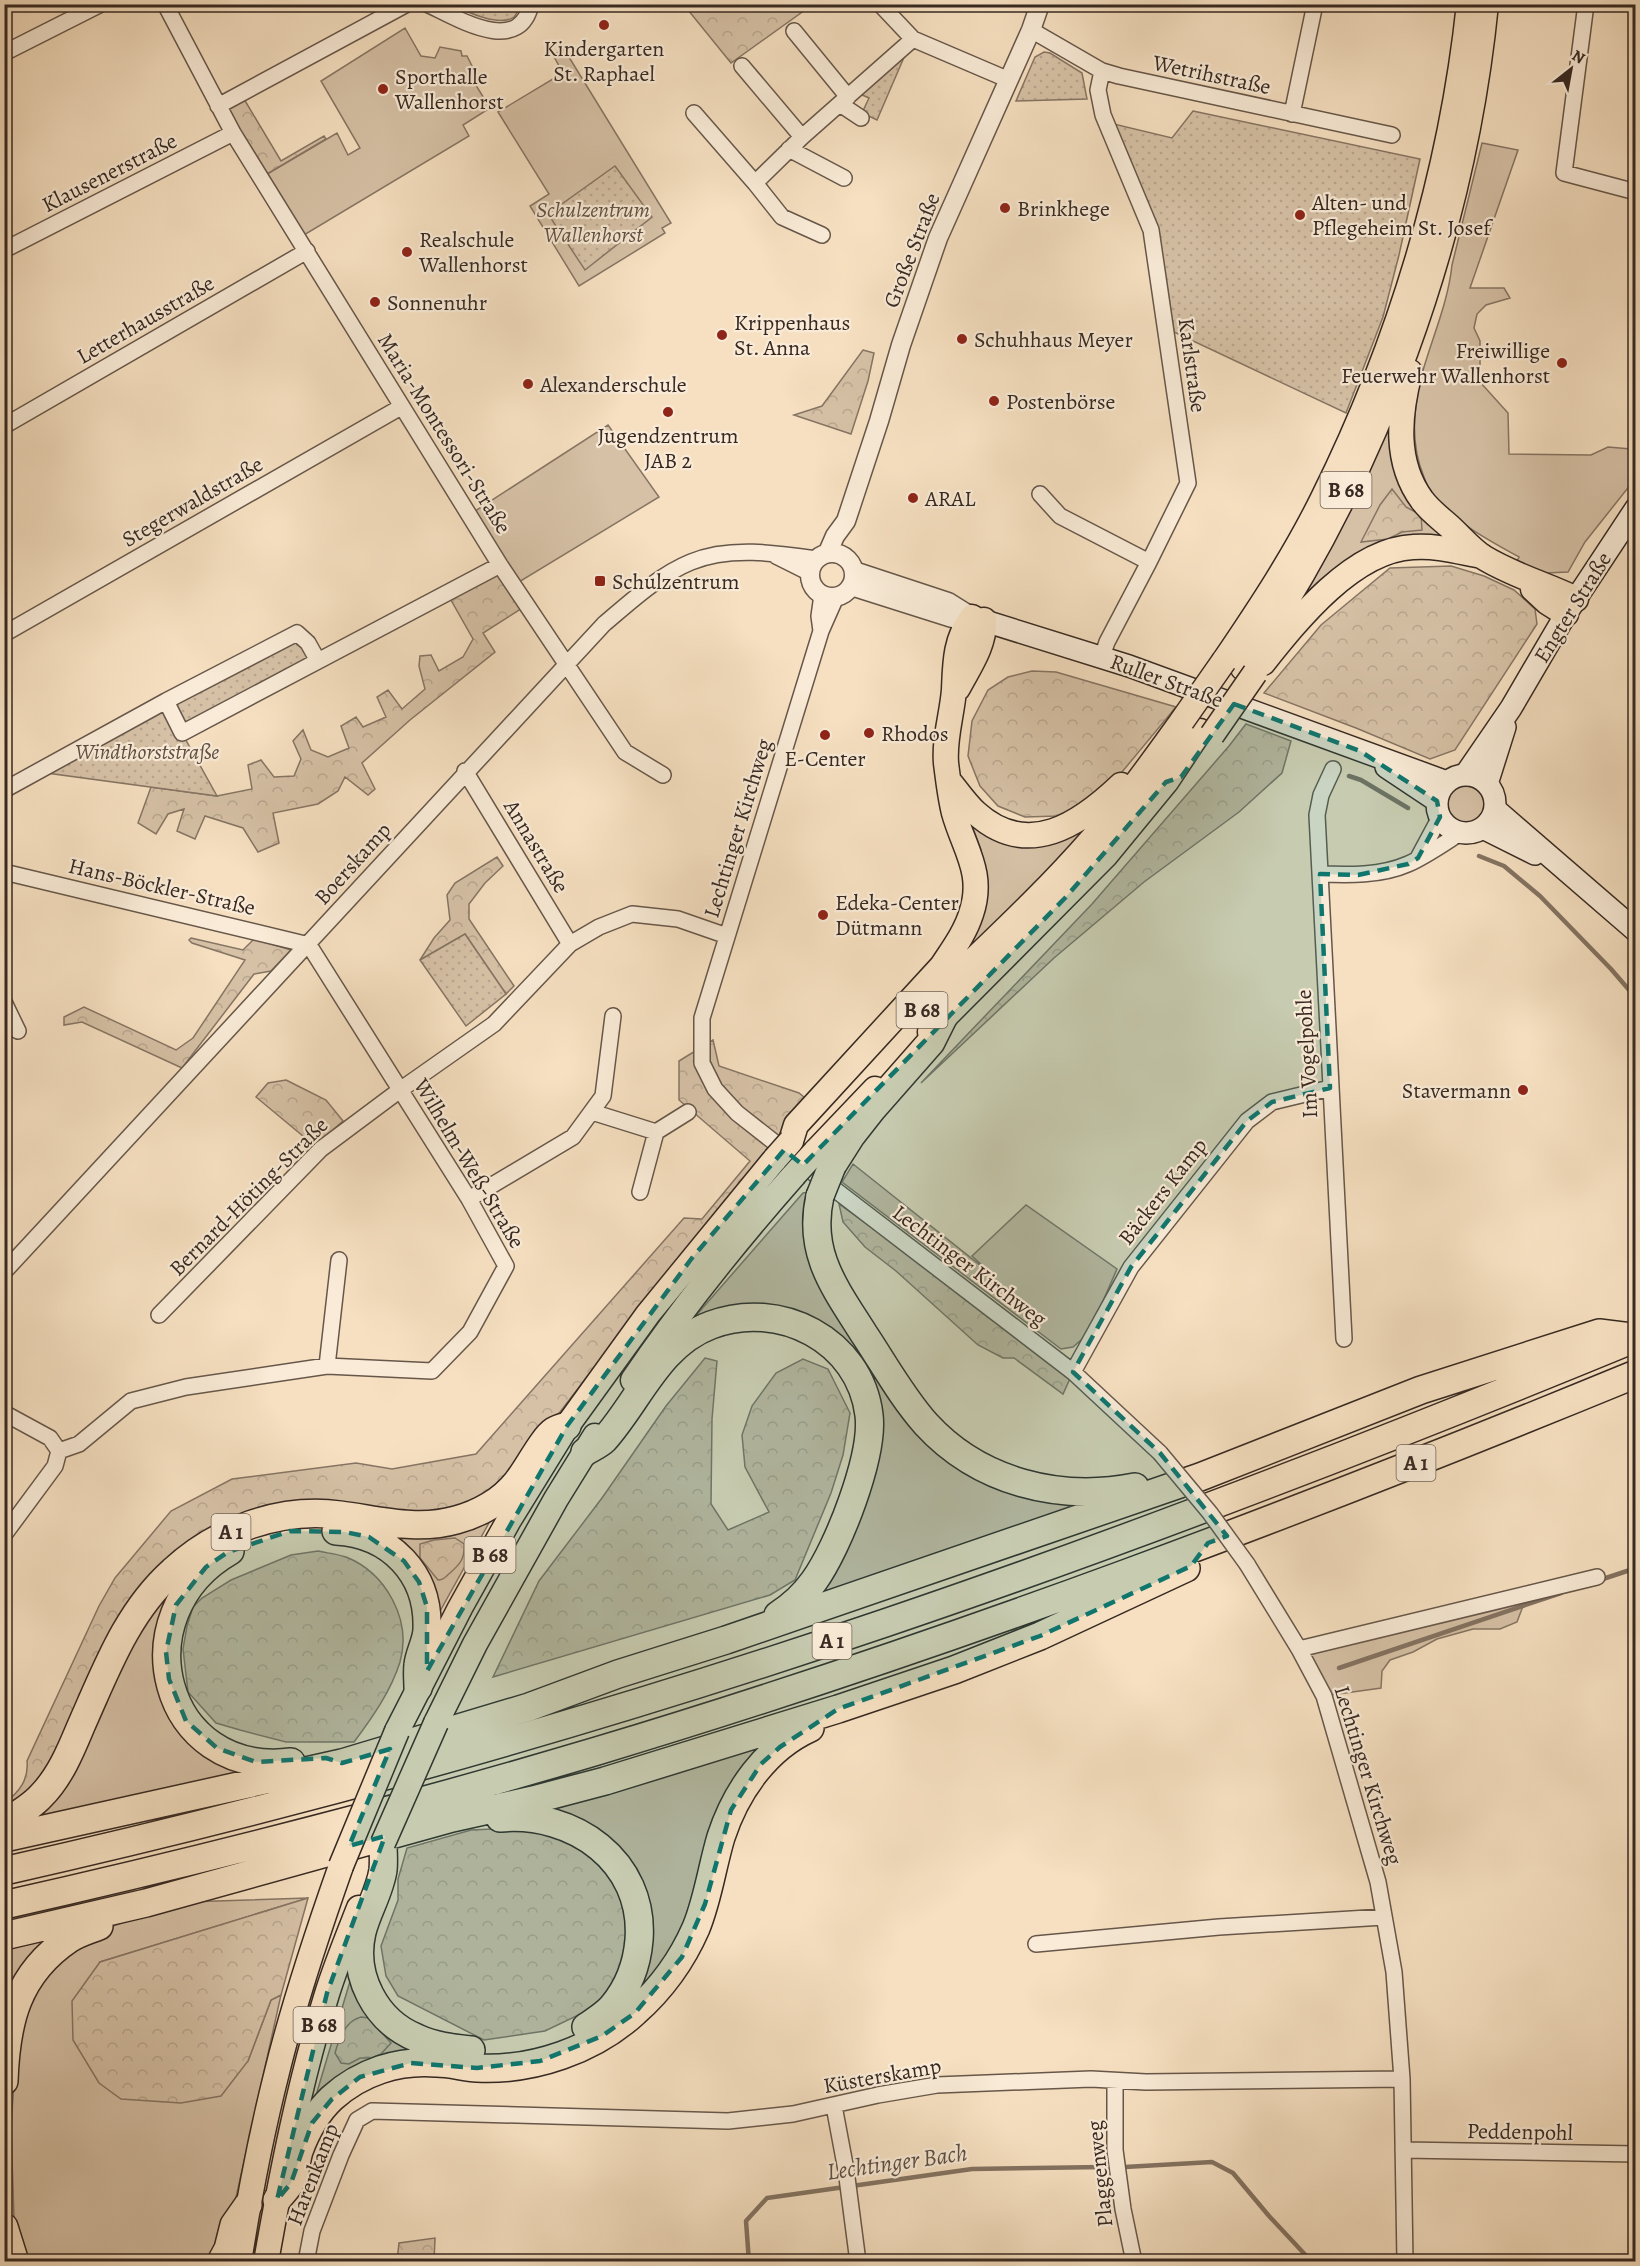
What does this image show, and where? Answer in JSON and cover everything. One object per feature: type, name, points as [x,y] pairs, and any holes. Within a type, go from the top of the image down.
[{"type":"highway","name":"B 68","points":[[1241,668],[1279,577],[1322,500],[1356,429],[1420,254],[1450,129],[1469,4]]},
{"type":"highway","name":"B 68","points":[[944,1018],[1065,898],[1126,832],[1166,782],[1181,777],[1198,729],[1313,558],[1372,435],[1432,274],[1466,140],[1486,4]]},
{"type":"highway","points":[[1432,274],[1434,293],[1410,369],[1403,401],[1400,434],[1402,452],[1411,483],[1423,502],[1482,556],[1571,606]]},
{"type":"highway","points":[[1198,729],[1241,668],[1287,634],[1336,583],[1375,556],[1395,549],[1414,546],[1449,549],[1482,556]]},
{"type":"highway","points":[[793,1137],[796,1125],[942,966],[960,938],[972,913],[975,872],[969,849],[955,814],[948,780],[945,746],[953,698],[956,652],[962,629],[978,619]]},
{"type":"highway","name":"B 68","points":[[239,2262],[248,2205],[277,2071],[302,1980],[341,1866],[397,1731],[418,1688],[509,1520],[567,1426],[670,1286],[793,1137],[1049,885],[1093,838],[1136,786],[1163,748],[1198,729]]},
{"type":"highway","points":[[948,780],[976,813],[992,825],[1011,833],[1030,836],[1049,834],[1073,824],[1104,801],[1145,758],[1163,748]]},
{"type":"highway","points":[[944,1018],[931,1042],[851,1136],[824,1159],[816,1228],[821,1259],[831,1283],[908,1402],[927,1425],[947,1443],[993,1473],[1016,1482],[1063,1491],[1092,1492],[1153,1483],[1182,1475],[1200,1477]]},
{"type":"highway","name":"B 68","points":[[266,2262],[286,2151],[327,1993],[380,1849],[436,1723],[475,1644],[585,1452],[667,1330],[741,1235],[794,1175],[824,1159]]},
{"type":"highway","points":[[585,1452],[603,1441],[658,1364],[688,1339],[709,1326],[732,1318],[754,1316],[775,1318],[797,1324],[815,1333],[847,1360],[857,1377],[869,1414],[870,1436],[866,1461],[858,1484],[835,1542],[814,1581],[800,1598],[783,1612],[750,1632]]},
{"type":"highway","points":[[4,1838],[342,1763],[529,1707],[618,1674],[750,1632],[1200,1477],[1421,1390],[1599,1333],[1635,1338]]},
{"type":"highway","name":"A 1","points":[[4,1871],[229,1819],[351,1786],[567,1725],[737,1672],[897,1619],[1179,1519],[1429,1422],[1635,1338]]},
{"type":"highway","name":"A 1","points":[[4,1905],[245,1848],[479,1785],[589,1753],[898,1654],[1208,1543],[1635,1374]]},
{"type":"highway","name":"A 1","points":[[4,1823],[22,1813],[41,1796],[57,1775],[70,1752],[120,1640],[135,1613],[173,1570],[201,1550],[249,1525],[278,1516],[337,1514],[411,1526],[433,1525],[457,1520],[480,1512],[500,1499],[516,1484],[553,1432],[567,1426]]},
{"type":"highway","points":[[342,1763],[326,1758],[278,1764],[237,1757],[217,1748],[199,1735],[186,1721],[177,1704],[169,1679],[166,1652],[176,1605],[206,1567],[228,1552],[263,1537],[290,1531],[345,1532],[369,1537],[387,1547],[404,1562],[419,1582],[427,1607],[427,1632],[418,1663],[418,1688]]},
{"type":"highway","points":[[4,1936],[146,1903],[452,1818],[605,1781],[838,1709],[954,1670],[1040,1636],[1191,1566],[1208,1543]]},
{"type":"highway","points":[[277,2200],[291,2183],[299,2152],[312,2123],[332,2099],[360,2077],[382,2068],[411,2063],[437,2063],[477,2068],[506,2067],[540,2061],[569,2052],[602,2036],[634,2013],[660,1987],[682,1957],[705,1904],[721,1838],[731,1810],[744,1786],[761,1764],[780,1747],[801,1732],[824,1721],[838,1709]]},
{"type":"highway","points":[[380,1849],[383,1872],[362,1933],[360,1958],[364,1985],[377,2007],[395,2026],[416,2038],[442,2046],[477,2051],[514,2050],[555,2040],[586,2027],[611,2008],[628,1983],[638,1953],[640,1926],[636,1902],[627,1880],[613,1858],[594,1841],[571,1828],[548,1820],[519,1816],[473,1822],[452,1818]]},
{"type":"highway","points":[[4,2081],[8,2036],[14,2007],[27,1979],[46,1957],[71,1938],[146,1903]]},
{"type":"highway","points":[[221,2262],[228,2249],[234,2225],[248,2205]]},
{"type":"highway","points":[[4,2227],[15,2262]]},
{"type":"main road","name":"Engter Straße","points":[[1456,778],[1511,708],[1571,606],[1635,508]]},
{"type":"main road","name":"Ruller Straße","points":[[978,619],[1101,657],[1360,751],[1421,771],[1456,778]]},
{"type":"main road","name":"Engter Straße","points":[[1487,784],[1511,708]]},
{"type":"main road","name":"Ruller Straße","points":[[1360,751],[1438,809]]},
{"type":"main road","points":[[1473,776],[1487,784],[1495,800],[1495,809],[1493,816],[1483,828],[1468,833],[1460,832],[1445,824],[1438,809],[1438,794],[1456,778],[1473,776]]},
{"type":"main road","points":[[1495,809],[1635,931]]},
{"type":"main road","points":[[1483,828],[1560,866]]},
{"type":"street","points":[[4,53],[101,4]]},
{"type":"street","name":"Maria-Montessori-Straße","points":[[165,4],[233,133],[500,565],[625,752],[663,775]]},
{"type":"street","points":[[218,106],[407,4]]},
{"type":"street","points":[[427,4],[478,28],[509,32],[522,24],[531,4]]},
{"type":"street","points":[[880,4],[913,39],[1009,80]]},
{"type":"street","name":"Große Straße","points":[[834,566],[847,539],[846,521],[904,335],[938,238],[1031,30],[1040,4]]},
{"type":"street","points":[[1292,114],[1315,4]]},
{"type":"street","points":[[1586,4],[1564,173],[1635,192]]},
{"type":"street","name":"Wetrihstraße","points":[[1031,30],[1102,71],[1119,76],[1392,135]]},
{"type":"street","points":[[794,31],[844,100],[861,118]]},
{"type":"street","points":[[755,183],[802,137],[913,39]]},
{"type":"street","points":[[742,66],[802,137]]},
{"type":"street","name":"Karlstraße","points":[[1101,657],[1188,483],[1151,230],[1103,115],[1098,90],[1102,71]]},
{"type":"street","points":[[694,113],[782,216],[822,235]]},
{"type":"street","name":"Klausenerstraße","points":[[4,250],[233,133]]},
{"type":"street","points":[[789,149],[844,178]]},
{"type":"street","name":"Letterhausstraße","points":[[4,426],[307,251]]},
{"type":"street","name":"Stegerwaldstraße","points":[[4,634],[401,407]]},
{"type":"street","points":[[1041,494],[1060,516],[1149,562]]},
{"type":"street","name":"Boerskamp","points":[[4,1272],[309,945],[465,771],[603,624],[648,588],[689,562],[709,556],[732,553],[773,555],[834,566]]},
{"type":"street","points":[[166,701],[182,734],[500,565]]},
{"type":"street","points":[[834,566],[848,591],[829,596],[813,586],[834,566]]},
{"type":"street","name":"Ruller Straße","points":[[834,566],[948,602],[978,619]]},
{"type":"street","name":"Lechtinger Kirchweg","points":[[829,596],[822,631],[702,1018],[702,1063],[715,1089],[737,1113],[1073,1372],[1160,1453],[1210,1513],[1247,1564],[1299,1649],[1324,1696],[1378,1882],[1394,1972],[1402,2079],[1405,2262]]},
{"type":"street","points":[[4,789],[297,633],[308,643],[318,661]]},
{"type":"street","name":"Im Vogelpohle","points":[[1333,769],[1321,795],[1317,814],[1344,1339]]},
{"type":"street","name":"Annastraße","points":[[465,771],[570,944]]},
{"type":"street","points":[[1418,858],[1438,809]]},
{"type":"street","points":[[1320,874],[1358,875],[1389,870],[1408,864],[1438,849],[1460,832]]},
{"type":"street","name":"Hans-Böckler-Straße","points":[[4,872],[309,945]]},
{"type":"street","name":"Bernard-Höting-Straße","points":[[159,1315],[321,1149],[494,1024],[570,944],[599,927],[632,914],[678,919],[727,936]]},
{"type":"street","name":"Wilhelm-Weß-Straße","points":[[59,1451],[79,1444],[131,1401],[186,1387],[327,1366],[432,1371],[470,1332],[506,1266],[469,1198],[309,945]]},
{"type":"street","points":[[4,1002],[18,1030]]},
{"type":"street","points":[[469,1198],[573,1137],[603,1096],[613,1016]]},
{"type":"street","name":"Bäckers Kamp","points":[[1073,1372],[1131,1267],[1247,1121],[1272,1102],[1330,1088]]},
{"type":"street","points":[[592,1112],[656,1132]]},
{"type":"street","points":[[640,1192],[656,1132],[688,1112]]},
{"type":"street","points":[[327,1366],[339,1260]]},
{"type":"street","points":[[4,1413],[50,1438],[59,1451],[54,1466],[4,1535]]},
{"type":"street","points":[[1299,1649],[1597,1577]]},
{"type":"street","points":[[1035,1944],[1219,1927],[1384,1917]]},
{"type":"street","name":"Küsterskamp","points":[[372,2111],[728,2121],[793,2114],[936,2085],[1090,2079],[1402,2079]]},
{"type":"street","name":"Plaggenweg","points":[[1115,2080],[1115,2150],[1123,2209],[1134,2262]]},
{"type":"street","points":[[834,2106],[852,2208],[858,2262]]},
{"type":"street","name":"Harenkamp","points":[[306,2262],[312,2230],[341,2155],[357,2120],[372,2111]]},
{"type":"street","name":"Peddenpohl","points":[[1403,2150],[1635,2154]]},
{"type":"highlighted area","points":[[1234,704],[1360,751],[1437,801],[1440,817],[1418,858],[1408,864],[1358,875],[1320,874],[1330,1088],[1272,1102],[1247,1121],[1131,1267],[1073,1372],[1160,1453],[1227,1536],[1208,1543],[1191,1566],[1040,1636],[838,1709],[780,1747],[761,1764],[731,1810],[705,1904],[682,1957],[635,2013],[602,2036],[540,2061],[477,2068],[411,2063],[360,2077],[332,2099],[312,2123],[291,2183],[277,2200],[327,1993],[385,1836],[349,1846],[390,1749],[342,1763],[326,1758],[256,1762],[217,1748],[186,1721],[169,1679],[166,1652],[176,1605],[206,1567],[228,1552],[290,1531],[345,1532],[369,1537],[404,1561],[419,1582],[427,1607],[427,1671],[567,1426],[692,1258],[784,1150],[803,1165],[1065,898],[1166,782],[1181,777]]},
{"type":"green space","points":[[521,4],[514,17],[508,20],[493,20],[455,5]]},
{"type":"green space","points":[[684,5],[812,5],[731,63]]},
{"type":"green space","points":[[405,28],[421,56],[435,58],[440,47],[461,51],[462,56],[467,56],[472,66],[469,74],[490,108],[463,125],[469,136],[299,238],[262,177],[337,133],[348,155],[360,148],[321,81]]},
{"type":"green space","points":[[564,49],[671,223],[662,228],[665,233],[579,286],[530,206],[549,194],[498,112],[563,73],[553,55]]},
{"type":"green space","points":[[1044,52],[1050,53],[1082,73],[1087,99],[1016,101],[1035,57]]},
{"type":"green space","points":[[905,55],[877,120],[862,113],[869,98],[860,94]]},
{"type":"green space","points":[[241,94],[281,161],[324,136],[326,139],[262,177],[218,106]]},
{"type":"green space","points":[[1193,111],[1420,159],[1383,317],[1346,413],[1174,332],[1158,227],[1114,124],[1172,138]]},
{"type":"green space","points":[[1482,143],[1518,150],[1470,288],[1504,288],[1510,298],[1486,305],[1477,314],[1474,328],[1480,341],[1480,382],[1508,413],[1509,454],[1591,455],[1608,447],[1631,449],[1635,453],[1635,479],[1585,542],[1568,572],[1546,573],[1516,563],[1519,557],[1461,522],[1430,491],[1417,452],[1414,426],[1419,387],[1447,293]]},
{"type":"green space","name":"Schulzentrum Wallenhorst","points":[[615,166],[652,217],[585,270],[548,214]]},
{"type":"green space","points":[[863,350],[874,353],[868,381],[851,434],[794,415],[822,406]]},
{"type":"green space","points":[[1399,389],[1394,439],[1461,546],[1375,549],[1263,650]]},
{"type":"green space","points":[[608,425],[659,497],[514,585],[469,515]]},
{"type":"green space","points":[[1392,489],[1406,507],[1421,515],[1422,530],[1402,532],[1388,539],[1361,542],[1380,505]]},
{"type":"green space","points":[[500,565],[527,605],[483,633],[495,652],[410,720],[362,763],[375,789],[368,795],[345,777],[338,791],[318,804],[273,813],[279,843],[258,852],[243,828],[205,816],[195,839],[177,831],[184,809],[168,814],[156,834],[138,823],[151,787],[217,796],[252,789],[248,765],[261,760],[274,777],[294,776],[301,759],[293,741],[303,730],[311,750],[328,757],[349,748],[341,726],[356,717],[363,727],[386,717],[377,697],[388,690],[402,709],[425,689],[419,666],[420,656],[431,655],[439,671],[463,657],[473,639],[447,593]]},
{"type":"green space","points":[[1451,566],[1484,576],[1514,590],[1535,609],[1537,624],[1455,750],[1430,759],[1264,693],[1321,625],[1390,568]]},
{"type":"green space","name":"Windthorststraße","points":[[297,633],[318,661],[182,733],[217,796],[39,772]]},
{"type":"green space","points":[[1032,671],[1056,672],[1176,707],[1117,778],[1084,804],[1058,816],[1025,817],[998,806],[980,786],[968,756],[972,721],[988,690],[1008,677]]},
{"type":"green space","points":[[1246,724],[1291,741],[1282,773],[1239,812],[1144,882],[1054,958],[921,1083],[1092,904]]},
{"type":"green space","points":[[1465,786],[1478,792],[1484,805],[1478,818],[1465,824],[1452,818],[1446,805],[1452,792]]},
{"type":"green space","points":[[968,814],[977,822],[1079,831],[1080,835],[1036,883],[937,981],[985,891],[981,850]]},
{"type":"green space","points":[[497,857],[503,866],[485,883],[469,904],[469,919],[514,986],[506,994],[465,934],[420,960],[434,938],[450,920],[447,895],[455,883]]},
{"type":"green space","points":[[465,934],[506,994],[466,1026],[420,960]]},
{"type":"green space","points":[[191,938],[243,950],[254,939],[291,950],[271,971],[254,974],[182,1068],[82,1022],[64,1025],[64,1017],[84,1007],[176,1050],[193,1038],[245,960],[192,943],[189,940]]},
{"type":"green space","points":[[713,1040],[719,1066],[799,1093],[811,1103],[665,1275],[560,1412],[492,1492],[481,1500],[430,1517],[335,1507],[170,1564],[56,1765],[5,1814],[5,1802],[19,1790],[25,1780],[27,1761],[99,1606],[115,1578],[171,1511],[232,1479],[356,1463],[392,1469],[476,1454],[684,1218],[702,1219],[750,1161],[679,1100],[679,1061]]},
{"type":"green space","points":[[286,1080],[326,1100],[343,1121],[315,1146],[256,1097],[268,1083]]},
{"type":"green space","points":[[853,1164],[995,1277],[972,1256],[1026,1205],[1117,1269],[1089,1333],[1073,1347],[1061,1349],[842,1182]]},
{"type":"green space","points":[[810,1192],[808,1237],[962,1463],[1093,1500],[807,1603],[879,1429],[835,1335],[686,1327],[803,1193]]},
{"type":"green space","points":[[839,1204],[1073,1372],[1063,1394],[1014,1358],[1003,1358],[978,1345],[896,1271],[865,1247],[843,1222]]},
{"type":"green space","points":[[705,1358],[717,1361],[712,1419],[711,1504],[728,1530],[769,1512],[745,1467],[742,1435],[752,1406],[776,1373],[803,1359],[828,1369],[850,1413],[843,1455],[831,1493],[795,1580],[770,1595],[493,1677],[539,1581],[602,1498],[666,1406]]},
{"type":"green space","points":[[495,1512],[439,1613],[388,1537]]},
{"type":"green space","points":[[455,1538],[464,1544],[463,1557],[454,1570],[443,1579],[438,1580],[420,1558],[420,1544]]},
{"type":"green space","points":[[318,1551],[346,1557],[373,1574],[384,1586],[399,1615],[403,1646],[400,1662],[392,1683],[380,1704],[354,1742],[286,1742],[216,1723],[188,1692],[183,1649],[193,1607],[202,1598],[231,1580],[291,1555]]},
{"type":"green space","points":[[199,1563],[161,1673],[251,1769],[19,1825],[164,1592]]},
{"type":"green space","points":[[1584,1585],[1523,1606],[1517,1622],[1500,1629],[1473,1629],[1437,1639],[1413,1652],[1390,1660],[1382,1671],[1381,1688],[1324,1696],[1299,1649]]},
{"type":"green space","points":[[781,1736],[695,1900],[672,1952],[623,2009],[642,1972],[650,1949],[652,1924],[649,1902],[630,1862],[615,1845],[577,1819],[555,1809]]},
{"type":"green space","points":[[538,1827],[579,1843],[609,1868],[629,1910],[630,1947],[618,1982],[589,2010],[545,2031],[484,2040],[398,1996],[386,1976],[381,1946],[398,1900],[398,1879],[407,1848],[471,1830]]},
{"type":"green space","points":[[308,1898],[100,1962],[248,2061],[271,2000],[281,1995],[227,2238],[216,2261],[27,2262],[14,2220],[11,2127],[18,2023],[30,1986],[98,1931],[185,1902]]},
{"type":"green space","points":[[308,1898],[281,1995],[271,2000],[248,2061],[221,2096],[181,2103],[121,2099],[99,2083],[73,2040],[72,2001],[100,1962]]},
{"type":"green space","points":[[60,1934],[5,2019],[5,1945]]},
{"type":"green space","points":[[351,1978],[451,2056],[322,2096],[317,2092]]},
{"type":"green space","points":[[361,2017],[369,2018],[391,2043],[381,2054],[371,2058],[360,2058],[349,2064],[341,2063],[335,2053],[341,2037],[351,2022]]},
{"type":"green space","points":[[435,2238],[434,2261],[397,2261],[399,2243]]},
{"type":"waterway","points":[[1349,776],[1361,780],[1408,808]]},
{"type":"waterway","points":[[1479,856],[1504,866],[1540,896],[1636,998]]},
{"type":"waterway","points":[[1600,1580],[1636,1568]]},
{"type":"waterway","points":[[1339,1668],[1561,1593]]},
{"type":"waterway","name":"Lechtinger Bach","points":[[1125,2167],[1212,2162],[1233,2173],[1312,2262]]},
{"type":"waterway","name":"Lechtinger Bach","points":[[749,2262],[746,2221],[767,2198],[972,2169],[1104,2167]]},
{"type":"place","name":"Kindergarten St. Raphael","points":[[604,25]]},
{"type":"place","name":"Sporthalle Wallenhorst","points":[[383,89]]},
{"type":"place","name":"Brinkhege","points":[[1005,208]]},
{"type":"place","name":"Alten- und Pflegeheim St. Josef","points":[[1300,215]]},
{"type":"place","name":"Realschule Wallenhorst","points":[[407,252]]},
{"type":"place","name":"Sonnenuhr","points":[[375,302]]},
{"type":"place","name":"Krippenhaus St. Anna","points":[[722,335]]},
{"type":"place","name":"Schuhhaus Meyer","points":[[962,339]]},
{"type":"place","name":"Freiwillige Feuerwehr Wallenhorst","points":[[1562,363]]},
{"type":"place","name":"Alexanderschule","points":[[528,384]]},
{"type":"place","name":"Postenbörse","points":[[994,401]]},
{"type":"place","name":"Jugendzentrum JAB 2","points":[[668,412]]},
{"type":"place","name":"ARAL","points":[[913,498]]},
{"type":"place","name":"Schulzentrum","points":[[600,581]]},
{"type":"place","name":"Rhodos","points":[[869,733]]},
{"type":"place","name":"E-Center","points":[[825,735]]},
{"type":"place","name":"Edeka-Center Dütmann","points":[[823,915]]},
{"type":"place","name":"Stavermann","points":[[1523,1090]]}]
